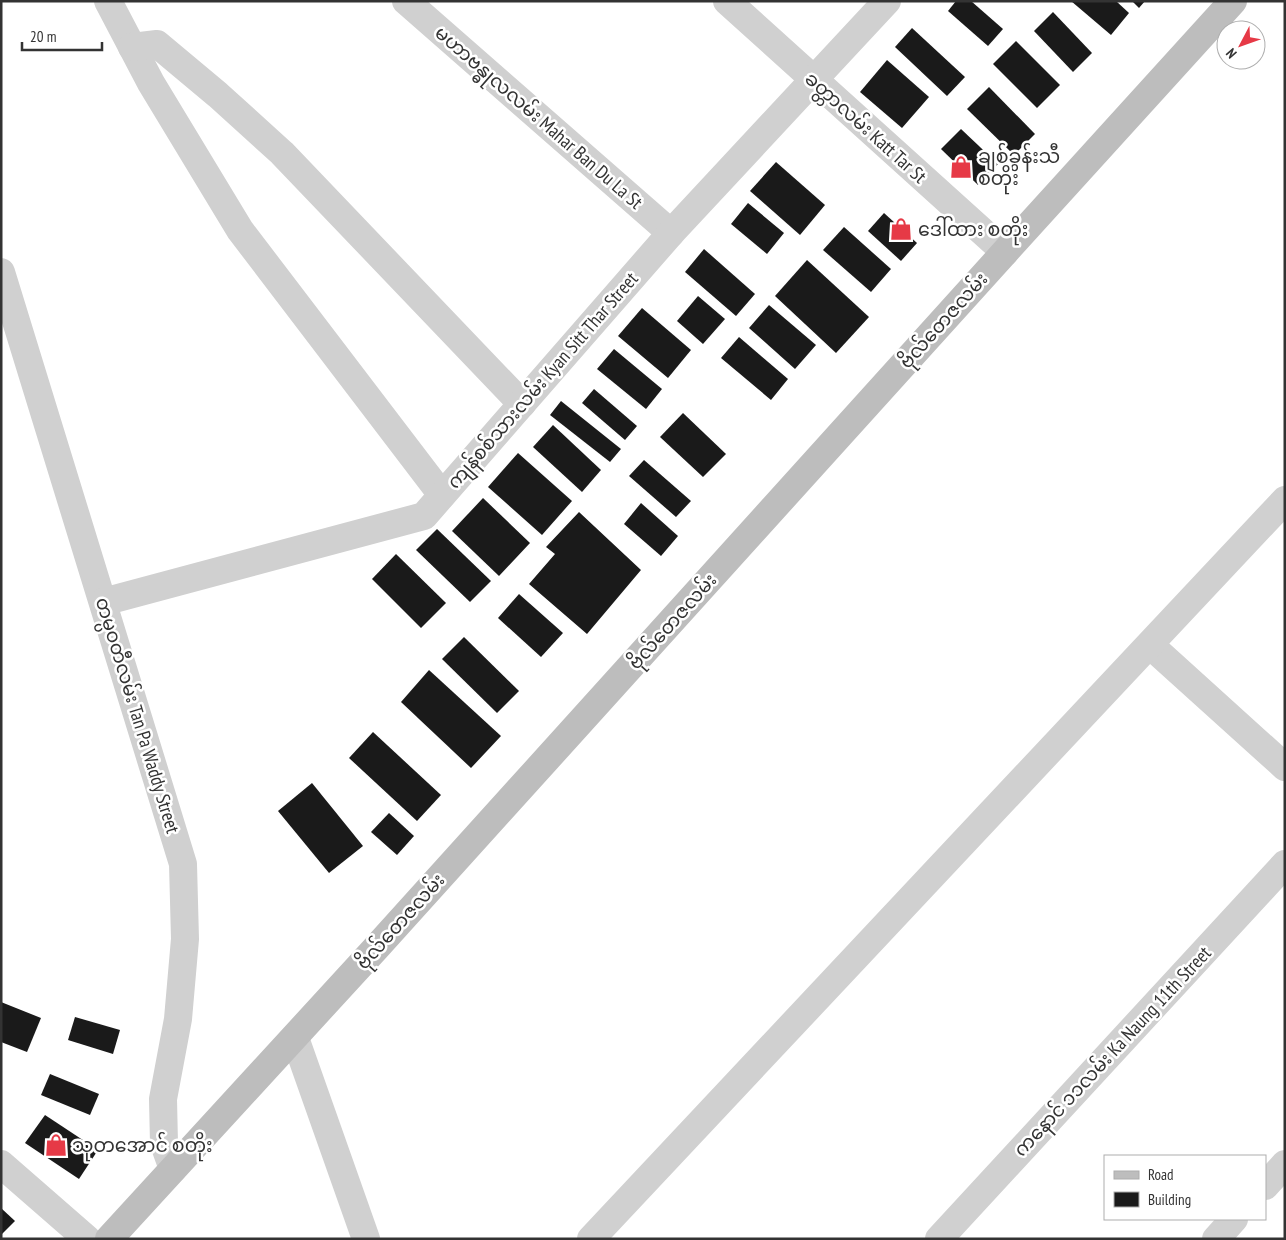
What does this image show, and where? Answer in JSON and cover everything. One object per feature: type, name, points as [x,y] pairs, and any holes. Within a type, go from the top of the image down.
[{"type":"main road","name":"ဗိုလ်တေဇလမ်း","points":[[109,1239],[294,1038],[1233,1]]},
{"type":"street","points":[[108,1],[151,83],[240,230],[442,495]]},
{"type":"street","name":"မဟာဗန္ဓုလလမ်း Mahar Ban Du La St","points":[[406,1],[671,234]]},
{"type":"street","name":"ခတ္တာလမ်း Katt Tar St","points":[[727,1],[1005,252]]},
{"type":"street","name":"ကျန်စစ်သားလမ်း Kyan Sitt Thar Street","points":[[103,602],[424,516],[671,234],[887,1]]},
{"type":"street","points":[[132,47],[157,44],[211,89],[282,153],[522,404]]},
{"type":"street","name":"တမ္ပဝတီလမ်း Tan Pa Waddy Street","points":[[1,272],[12,342],[103,602],[183,864],[184,939],[178,1018],[163,1099],[164,1144],[173,1170]]},
{"type":"street","points":[[591,1239],[1285,500]]},
{"type":"street","points":[[1150,645],[1285,766]]},
{"type":"street","name":"ကနောင် ၁၁လမ်း Ka Naung 11th Street","points":[[938,1239],[1285,864]]},
{"type":"street","points":[[294,1038],[366,1239]]},
{"type":"street","points":[[1,1164],[87,1239]]},
{"type":"street","points":[[1266,1185],[1285,1164]]},
{"type":"street","points":[[1216,1239],[1233,1220]]},
{"type":"building","points":[[956,1],[971,1],[1003,29],[988,46],[948,11]]},
{"type":"building","points":[[1071,1],[1116,1],[1129,13],[1111,35]]},
{"type":"building","points":[[1132,1],[1145,1],[1139,8]]},
{"type":"building","points":[[1053,12],[1092,53],[1073,72],[1034,31]]},
{"type":"building","points":[[912,28],[965,77],[947,96],[895,47]]},
{"type":"building","points":[[1016,41],[1060,85],[1037,108],[993,64]]},
{"type":"building","points":[[887,60],[929,97],[902,128],[860,92]]},
{"type":"building","points":[[989,87],[1035,134],[1014,155],[967,109]]},
{"type":"building","points":[[961,129],[998,164],[978,185],[941,149]]},
{"type":"building","points":[[776,162],[825,205],[800,235],[750,191]]},
{"type":"building","points":[[748,203],[784,233],[767,254],[731,224]]},
{"type":"building","points":[[884,213],[917,243],[901,261],[868,231]]},
{"type":"building","points":[[844,227],[891,269],[871,292],[823,250]]},
{"type":"building","points":[[704,249],[755,294],[736,316],[685,272]]},
{"type":"building","points":[[807,260],[869,317],[836,353],[775,296]]},
{"type":"building","points":[[698,296],[725,319],[703,344],[677,321]]},
{"type":"building","points":[[769,305],[816,345],[795,369],[749,328]]},
{"type":"building","points":[[642,308],[691,350],[668,378],[618,336]]},
{"type":"building","points":[[739,337],[788,379],[771,400],[721,358]]},
{"type":"building","points":[[614,349],[662,389],[646,409],[597,369]]},
{"type":"building","points":[[594,389],[637,426],[625,440],[582,403]]},
{"type":"building","points":[[561,401],[621,449],[610,462],[550,415]]},
{"type":"building","points":[[683,413],[726,454],[703,477],[660,437]]},
{"type":"building","points":[[553,425],[601,470],[582,492],[533,447]]},
{"type":"building","points":[[518,453],[572,501],[542,535],[488,487]]},
{"type":"building","points":[[644,460],[691,501],[676,517],[629,476]]},
{"type":"building","points":[[483,498],[530,543],[499,576],[452,531]]},
{"type":"building","points":[[641,503],[678,536],[661,556],[624,524]]},
{"type":"building","points":[[579,512],[641,570],[587,634],[529,584],[555,554],[546,547]]},
{"type":"building","points":[[437,529],[491,581],[470,602],[416,550]]},
{"type":"building","points":[[396,554],[446,603],[421,628],[372,579]]},
{"type":"building","points":[[519,594],[563,633],[541,657],[498,618]]},
{"type":"building","points":[[464,637],[519,691],[497,713],[442,659]]},
{"type":"building","points":[[429,670],[501,736],[471,768],[401,702]]},
{"type":"building","points":[[373,732],[441,795],[417,821],[349,758]]},
{"type":"building","points":[[312,783],[363,846],[329,873],[278,811]]},
{"type":"building","points":[[389,813],[414,836],[397,855],[371,832]]},
{"type":"building","points":[[1,1002],[41,1018],[27,1052],[1,1042]]},
{"type":"building","points":[[75,1017],[120,1030],[113,1054],[68,1040]]},
{"type":"building","points":[[50,1074],[99,1094],[90,1115],[41,1095]]},
{"type":"building","points":[[45,1115],[98,1150],[79,1179],[25,1143]]},
{"type":"building","points":[[1,1208],[15,1221],[1,1235]]},
{"type":"place","name":"ချစ်ခွန်းသီ စတိုး","points":[[961,167]]},
{"type":"place","name":"ဒေါ်ထား စတိုး","points":[[901,229]]},
{"type":"place","name":"သုတအောင် စတိုး","points":[[56,1145]]}]
